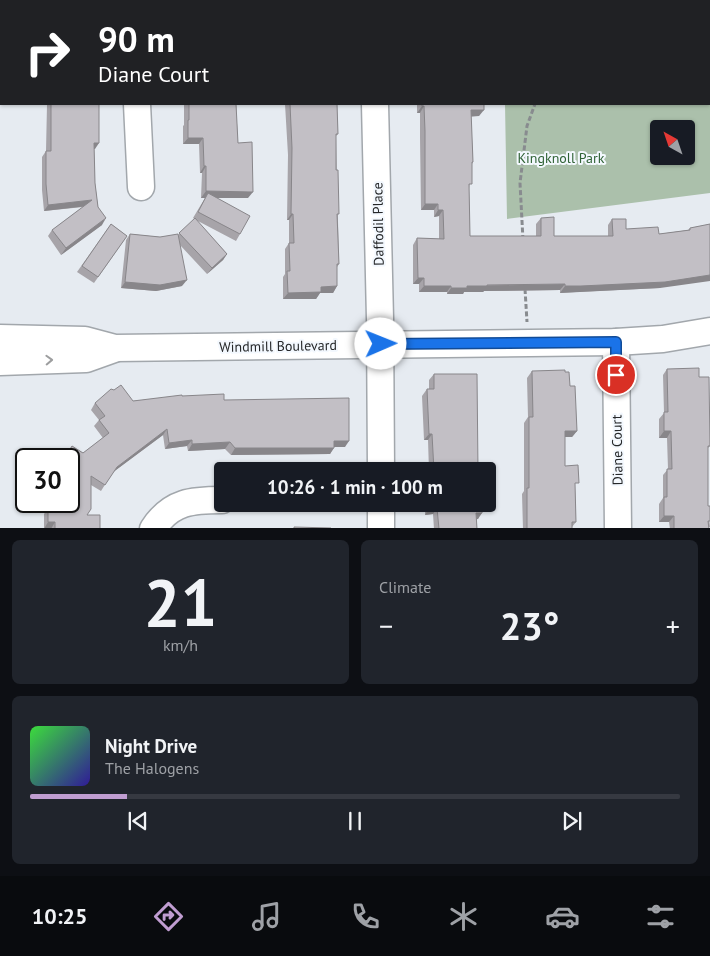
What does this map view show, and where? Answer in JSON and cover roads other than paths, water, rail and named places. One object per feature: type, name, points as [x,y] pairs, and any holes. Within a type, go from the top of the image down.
[{"type":"street","points":[[137,105],[141,187]]},
{"type":"street","name":"Daffodil Place","points":[[375,105],[381,344],[381,462]]},
{"type":"street","name":"Windmill Boulevard","points":[[0,338],[85,340],[115,348],[616,342],[663,339],[710,331]]},
{"type":"street","name":"Diane Court","points":[[616,342],[618,528]]},
{"type":"street","name":"Windmill Boulevard","points":[[0,362],[86,358],[115,348]]},
{"type":"street","points":[[153,528],[167,511],[180,505],[193,500],[214,500]]},
{"type":"street","points":[[381,512],[381,528]]},
{"type":"park label","name":"Kingknoll Park","points":[[561,158]]}]
